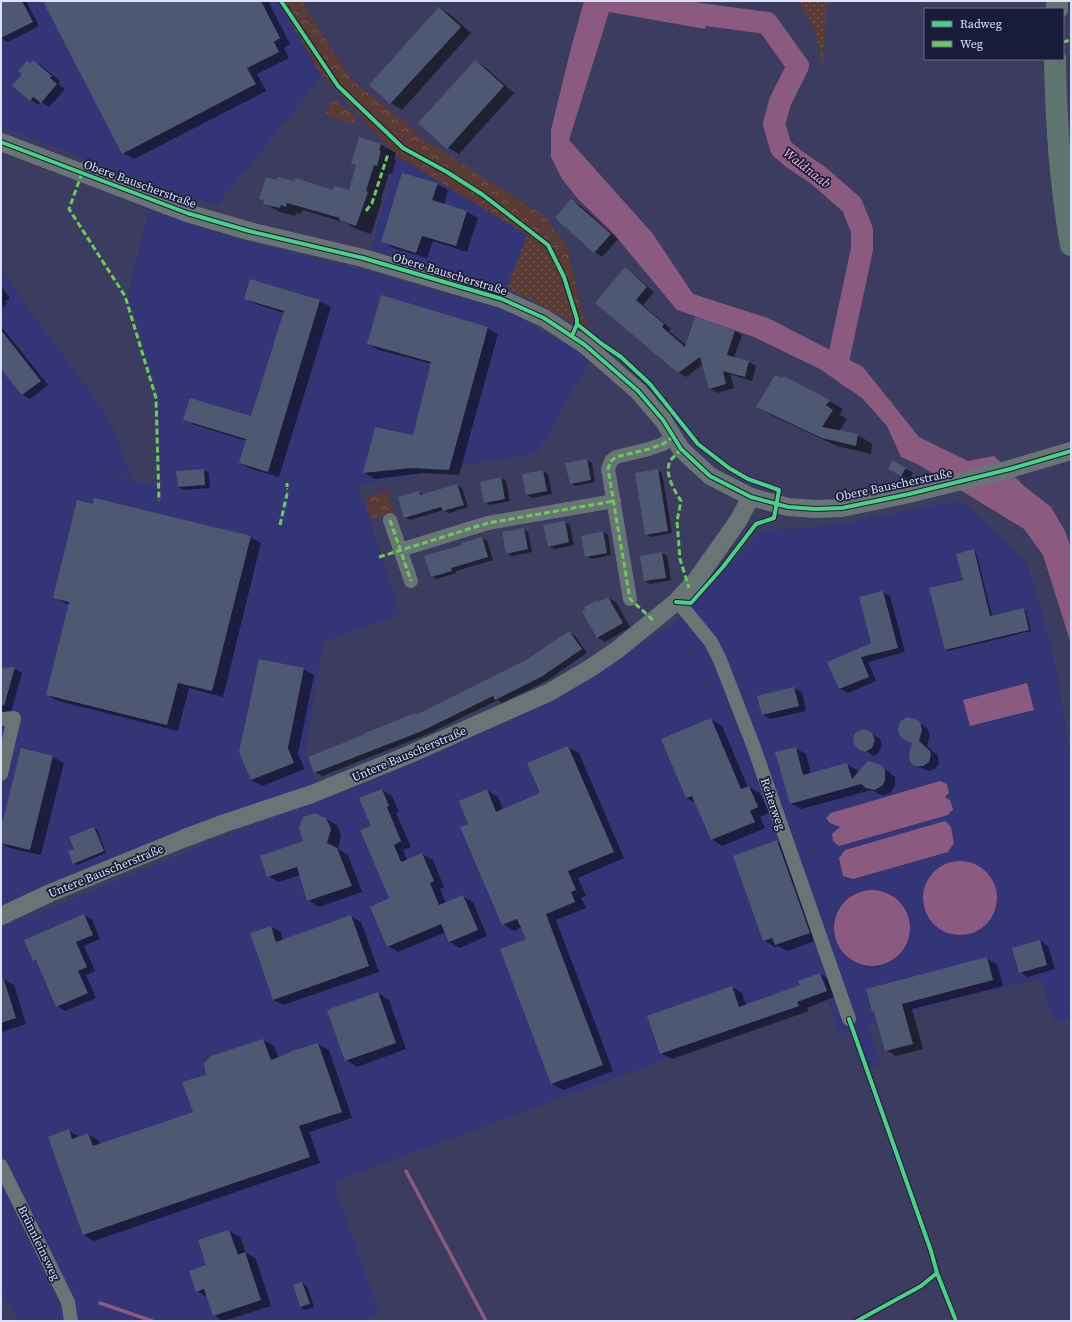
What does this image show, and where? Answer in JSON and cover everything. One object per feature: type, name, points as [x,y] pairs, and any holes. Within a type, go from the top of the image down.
[{"type":"main road","points":[[1055,60],[1056,103],[1062,186],[1071,245]]},
{"type":"street","name":"Obere Bauscherstraße","points":[[1,142],[187,213],[249,231],[363,258],[502,299],[544,318],[585,345],[638,391],[663,420],[682,449],[710,476],[750,497],[788,508],[842,508],[1010,469],[1071,451]]},
{"type":"street","points":[[630,599],[608,469],[611,461],[616,457],[649,449],[663,444],[673,437]]},
{"type":"street","points":[[1050,458],[1071,441]]},
{"type":"street","name":"Untere Bauscherstraße","points":[[1,916],[50,893],[185,838],[312,794],[408,756],[548,693],[589,669],[617,650],[676,602],[697,579],[738,521],[750,497]]},
{"type":"street","points":[[400,550],[488,523],[614,501]]},
{"type":"street","points":[[390,520],[411,582]]},
{"type":"street","name":"Reiterweg","points":[[676,602],[684,609],[711,642],[720,660],[753,745],[849,1018]]},
{"type":"street","points":[[1,774],[7,719]]},
{"type":"street","name":"Brünnleinsweg","points":[[1,1166],[68,1302],[71,1321]]},
{"type":"path","points":[[287,487],[287,494]]},
{"type":"shaded area","points":[[1,1],[278,1],[322,76],[218,204],[191,198],[1,127]]},
{"type":"shaded area","points":[[584,1],[682,1],[711,8],[705,29],[609,12],[569,140],[653,234],[693,294],[768,318],[863,367],[919,437],[968,461],[994,456],[1024,486],[1051,507],[1065,531],[1071,548],[1071,644],[1043,555],[1024,529],[919,465],[901,457],[887,426],[862,398],[820,369],[754,337],[677,310],[613,233],[578,199],[562,179],[551,157],[551,130]]},
{"type":"shaded area","points":[[397,156],[527,235],[506,286],[371,249]]},
{"type":"shaded area","points":[[149,210],[237,239],[355,268],[504,309],[591,358],[537,453],[358,484],[400,614],[323,642],[305,754],[318,783],[1,910],[1,267],[31,312],[82,380],[112,425],[132,479],[85,471],[161,487],[158,395],[128,294]]},
{"type":"shaded area","points":[[963,502],[1028,565],[1053,652],[1071,752],[1071,1018],[1054,1022],[1041,978],[898,1014],[868,1026],[880,1064],[863,1069],[849,1032],[839,1034],[827,1000],[333,1182],[379,1312],[361,1321],[20,1321],[1,1291],[1,928],[158,864],[207,842],[338,794],[558,695],[680,620],[761,531],[835,525],[941,504]]},
{"type":"shaded area","points":[[1027,683],[1034,710],[970,726],[963,700]]},
{"type":"shaded area","points":[[940,781],[947,784],[949,793],[945,797],[950,800],[953,809],[948,815],[839,846],[833,841],[832,834],[840,827],[830,823],[826,818],[831,813]]},
{"type":"shaded area","points":[[945,821],[951,827],[954,843],[948,852],[853,879],[843,876],[839,858],[845,850]]},
{"type":"shaded area","points":[[960,861],[981,867],[991,877],[997,898],[991,919],[981,929],[960,935],[939,929],[929,919],[923,898],[929,877],[939,867]]},
{"type":"shaded area","points":[[865,890],[879,890],[893,896],[904,907],[910,921],[910,935],[907,943],[899,955],[893,960],[879,966],[865,966],[851,960],[840,949],[834,935],[834,921],[840,907],[851,896]]},
{"type":"green space","points":[[278,1],[302,1],[350,78],[403,120],[420,137],[543,215],[568,248],[582,312],[569,305],[550,253],[527,235],[397,156],[322,76]]},
{"type":"green space","points":[[797,1],[827,1],[823,67],[820,48],[812,24]]},
{"type":"green space","points":[[332,99],[356,116],[353,125],[325,115]]},
{"type":"green space","points":[[527,235],[550,253],[569,305],[582,312],[589,332],[508,289]]},
{"type":"green space","points":[[387,491],[394,511],[372,519],[365,498]]},
{"type":"building","points":[[1,1],[22,1],[33,22],[1,38]]},
{"type":"building","points":[[43,1],[261,1],[280,38],[274,42],[279,52],[247,68],[256,84],[122,154]]},
{"type":"building","points":[[439,7],[461,27],[390,104],[369,85]]},
{"type":"building","points":[[33,60],[52,76],[50,78],[57,84],[41,103],[33,97],[30,101],[12,86],[22,74],[18,71],[27,61],[31,63]]},
{"type":"building","points":[[475,60],[504,86],[447,149],[418,123]]},
{"type":"building","points":[[359,137],[381,144],[379,150],[381,151],[377,166],[374,165],[366,191],[368,192],[356,226],[339,220],[340,218],[287,203],[286,207],[281,205],[280,208],[263,204],[264,200],[259,199],[266,177],[276,180],[278,177],[294,181],[295,178],[333,190],[334,186],[349,190],[356,165],[351,164]]},
{"type":"building","points":[[402,173],[438,183],[432,200],[467,211],[456,246],[422,236],[416,253],[381,242]]},
{"type":"building","points":[[571,199],[611,234],[594,253],[555,218]]},
{"type":"building","points":[[625,267],[647,287],[636,300],[664,324],[662,327],[685,347],[695,317],[735,330],[727,355],[749,361],[745,377],[723,371],[726,384],[709,389],[700,357],[678,373],[595,303]]},
{"type":"building","points":[[250,279],[320,300],[268,472],[239,463],[246,439],[183,420],[190,398],[251,416],[284,311],[244,299]]},
{"type":"building","points":[[381,295],[488,327],[449,470],[411,468],[363,473],[375,427],[413,435],[431,362],[367,344]]},
{"type":"building","points":[[1,330],[41,381],[22,395],[1,369]]},
{"type":"building","points":[[775,375],[782,378],[784,376],[830,400],[826,405],[833,410],[822,427],[858,434],[856,446],[822,438],[756,407]]},
{"type":"building","points":[[587,459],[591,480],[570,484],[565,463]]},
{"type":"building","points":[[893,460],[906,468],[901,476],[888,469]]},
{"type":"building","points":[[204,469],[205,485],[178,487],[176,471]]},
{"type":"building","points":[[658,469],[668,531],[645,535],[635,473]]},
{"type":"building","points":[[543,470],[547,491],[526,495],[522,474]]},
{"type":"building","points":[[501,477],[505,499],[484,503],[480,482]]},
{"type":"building","points":[[457,484],[464,505],[443,511],[441,507],[404,518],[398,497],[419,491],[420,495]]},
{"type":"building","points":[[94,498],[251,536],[212,691],[178,683],[167,725],[46,695],[69,602],[53,598],[77,500],[93,504]]},
{"type":"building","points":[[565,521],[569,542],[548,547],[543,525]]},
{"type":"building","points":[[524,528],[528,549],[506,554],[502,532]]},
{"type":"building","points":[[603,531],[607,553],[585,557],[581,536]]},
{"type":"building","points":[[482,537],[488,557],[451,568],[452,571],[431,577],[424,556]]},
{"type":"building","points":[[974,549],[990,616],[1024,608],[1029,630],[945,650],[929,588],[963,580],[956,554]]},
{"type":"building","points":[[662,552],[666,578],[644,581],[640,556]]},
{"type":"building","points":[[883,591],[898,648],[861,657],[869,677],[839,689],[827,662],[871,643],[859,597]]},
{"type":"building","points":[[608,597],[623,623],[597,638],[582,612],[585,610],[584,607],[597,600],[598,602]]},
{"type":"building","points":[[569,631],[582,649],[541,677],[495,700],[493,696],[422,731],[314,773],[308,757],[415,713],[416,715],[526,660]]},
{"type":"building","points":[[259,659],[304,668],[288,748],[294,763],[251,780],[239,752]]},
{"type":"building","points":[[15,667],[4,706],[1,705],[1,668]]},
{"type":"building","points":[[794,687],[799,706],[762,715],[757,696]]},
{"type":"building","points":[[907,717],[916,719],[920,722],[922,730],[919,741],[930,751],[931,755],[929,762],[923,766],[915,766],[912,764],[909,755],[912,743],[903,739],[899,734],[898,730],[900,722]]},
{"type":"building","points":[[711,718],[741,789],[749,786],[758,807],[750,811],[755,822],[711,840],[692,796],[686,798],[661,739]]},
{"type":"building","points":[[864,729],[872,733],[875,740],[872,748],[865,752],[858,749],[853,742],[856,732]]},
{"type":"building","points":[[568,746],[614,852],[568,871],[576,890],[571,892],[575,902],[546,914],[603,1065],[551,1084],[500,949],[526,939],[517,919],[502,925],[460,827],[468,824],[459,801],[487,789],[496,812],[540,793],[527,763]]},
{"type":"building","points":[[796,747],[803,775],[847,763],[852,779],[868,761],[882,766],[885,770],[885,780],[883,785],[875,790],[866,788],[861,784],[790,804],[775,752]]},
{"type":"building","points":[[21,748],[53,756],[30,850],[1,843],[1,828]]},
{"type":"building","points":[[382,789],[389,806],[387,807],[401,841],[394,845],[401,862],[422,853],[434,881],[430,883],[439,905],[463,895],[478,930],[449,942],[441,924],[387,947],[370,907],[389,898],[360,830],[371,826],[359,798]]},
{"type":"building","points":[[315,813],[326,818],[331,829],[327,843],[337,848],[352,886],[307,901],[297,867],[267,877],[260,856],[303,841],[299,828],[303,817]]},
{"type":"building","points":[[94,827],[104,851],[73,864],[68,851],[74,849],[69,837]]},
{"type":"building","points":[[777,840],[810,933],[775,945],[772,938],[763,941],[733,856]]},
{"type":"building","points":[[84,914],[93,935],[76,942],[87,967],[78,971],[88,993],[56,1007],[36,960],[33,961],[24,940]]},
{"type":"building","points":[[351,915],[369,966],[273,1000],[250,933],[271,926],[276,942]]},
{"type":"building","points":[[1040,940],[1047,965],[1019,973],[1012,948]]},
{"type":"building","points":[[987,957],[993,980],[902,1004],[913,1044],[885,1051],[874,1011],[872,1012],[866,989]]},
{"type":"building","points":[[820,973],[827,991],[797,1002],[799,1006],[660,1054],[647,1016],[732,986],[739,1007],[800,985],[798,981]]},
{"type":"building","points":[[3,977],[16,1018],[1,1023],[1,978]]},
{"type":"building","points":[[378,992],[396,1043],[345,1061],[327,1010]]},
{"type":"building","points":[[263,1039],[271,1060],[289,1052],[318,1043],[342,1112],[299,1126],[310,1157],[83,1235],[48,1137],[69,1129],[72,1139],[88,1133],[93,1146],[193,1112],[182,1082],[206,1075],[204,1063],[211,1056]]},
{"type":"building","points":[[229,1230],[238,1255],[245,1252],[261,1300],[213,1316],[204,1289],[196,1292],[189,1271],[206,1265],[198,1240]]},
{"type":"building","points":[[302,1282],[310,1304],[300,1307],[293,1285]]},
{"type":"waterway","name":"Waldnaab","points":[[648,1],[692,13],[767,23],[798,66],[780,102],[774,124],[781,148],[819,176],[852,205],[862,230],[862,249],[837,366],[850,377]]},
{"type":"waterway","points":[[406,1171],[486,1321]]},
{"type":"waterway","points":[[100,1303],[152,1321]]},
{"type":"marked path","points":[[1064,42],[1071,40]]},
{"type":"marked path","points":[[366,211],[372,203],[388,154]]},
{"type":"marked path","points":[[82,173],[69,209],[125,296],[156,398],[159,501]]},
{"type":"marked path","points":[[653,620],[630,599],[608,469],[611,461],[616,457],[649,449],[663,444],[673,437]]},
{"type":"marked path","points":[[681,449],[670,461],[668,472],[671,482],[681,501],[677,521],[680,559],[689,588]]},
{"type":"marked path","points":[[280,525],[287,494]]},
{"type":"marked path","points":[[379,557],[488,523],[614,501]]},
{"type":"marked path","points":[[390,520],[411,581]]},
{"type":"cycle path","points":[[281,1],[338,86],[403,148],[447,172],[483,195],[548,245],[564,277],[577,319],[577,324],[572,336]]},
{"type":"cycle path","points":[[1,142],[187,213],[249,231],[363,258],[502,299],[544,318],[585,345],[638,391],[663,420],[681,449],[710,476],[751,497],[788,507],[815,509],[842,508],[909,494],[1010,469],[1071,451]]},
{"type":"cycle path","points":[[577,324],[621,357],[650,384],[698,444],[729,468],[748,479],[779,490],[774,518],[756,524],[723,567],[691,603],[676,602]]},
{"type":"cycle path","points":[[849,1019],[931,1251],[937,1273],[956,1321]]},
{"type":"cycle path","points":[[857,1321],[921,1286],[937,1273]]}]
